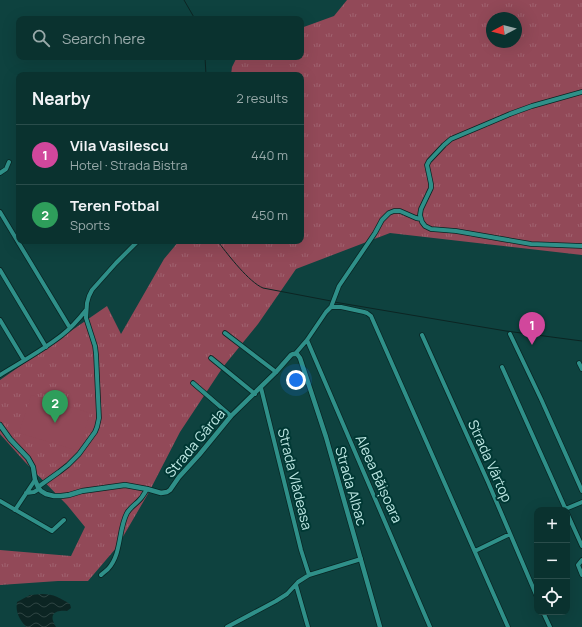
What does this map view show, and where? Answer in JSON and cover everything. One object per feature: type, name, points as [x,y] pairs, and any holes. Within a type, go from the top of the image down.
[{"type":"street","points":[[421,219],[421,210],[431,188],[428,165],[429,161],[444,144],[451,139],[510,114],[532,106],[582,92]]},
{"type":"street","points":[[0,173],[8,166],[9,162]]},
{"type":"street","name":"Strada Gârda","points":[[38,488],[46,494],[61,496],[82,491],[125,485],[161,493],[170,490],[179,477],[231,416],[261,388],[291,355],[295,354],[307,340],[331,306],[339,286],[375,233],[382,220],[394,210],[421,219],[425,226],[431,229],[456,231],[531,244],[582,246]]},
{"type":"street","points":[[0,212],[16,239]]},
{"type":"street","points":[[19,244],[70,328]]},
{"type":"street","points":[[26,493],[34,492],[68,465],[79,454],[97,427],[99,418],[96,354],[86,318],[86,310],[92,290],[135,244]]},
{"type":"street","points":[[0,270],[46,347]]},
{"type":"street","points":[[331,306],[364,312],[371,316],[508,627]]},
{"type":"street","points":[[0,375],[46,347],[70,328],[86,310]]},
{"type":"street","points":[[0,320],[24,360]]},
{"type":"street","points":[[225,334],[276,372]]},
{"type":"street","points":[[510,334],[582,491]]},
{"type":"street","name":"Strada Vârtop","points":[[422,335],[534,590]]},
{"type":"street","name":"Aleea Băișoara","points":[[307,340],[430,627]]},
{"type":"street","name":"Strada Albac","points":[[295,354],[300,358],[326,437],[380,627]]},
{"type":"street","points":[[211,358],[255,394]]},
{"type":"street","points":[[579,363],[582,369]]},
{"type":"street","points":[[502,367],[563,507]]},
{"type":"street","points":[[193,383],[231,416]]},
{"type":"street","name":"Strada Vlădeasa","points":[[261,388],[301,550],[309,575]]},
{"type":"street","points":[[0,425],[10,439],[28,458],[33,468],[38,488]]},
{"type":"street","points":[[15,510],[35,480]]},
{"type":"street","points":[[101,575],[112,564],[116,555],[121,529],[128,512],[143,496],[147,489]]},
{"type":"street","points":[[0,501],[52,531],[64,520]]},
{"type":"street","points":[[570,508],[582,502]]},
{"type":"street","points":[[570,521],[582,546]]},
{"type":"street","points":[[475,551],[510,534]]},
{"type":"street","points":[[227,627],[276,601],[287,594],[302,579],[309,575],[361,559]]},
{"type":"street","points":[[582,560],[578,565],[582,575]]},
{"type":"street","points":[[296,585],[308,627]]},
{"type":"street","points":[[544,615],[550,627]]},
{"type":"green space","points":[[347,0],[582,0],[582,255],[390,233],[296,269],[258,324],[223,367],[180,432],[149,492],[117,547],[88,581],[58,581],[0,585],[0,550],[71,556],[85,527],[67,505],[0,434],[0,380],[107,306],[121,334],[164,259],[176,244],[304,244],[304,72],[231,72],[236,60],[304,60],[304,27],[334,16]]},
{"type":"green space","points":[[31,395],[90,413],[79,451],[19,433]]},
{"type":"water","points":[[42,594],[60,598],[70,604],[71,608],[67,611],[59,611],[54,614],[53,619],[56,627],[26,627],[18,616],[17,602],[30,595]]},
{"type":"waterway","points":[[184,0],[193,16]]},
{"type":"waterway","points":[[205,60],[206,72]]},
{"type":"waterway","points":[[220,244],[246,275],[263,288],[331,301]]},
{"type":"waterway","points":[[334,302],[506,331],[582,341]]},
{"type":"place","name":"Vila Vasilescu","points":[[532,345]]},
{"type":"place","name":"Teren Fotbal","points":[[55,423]]}]
